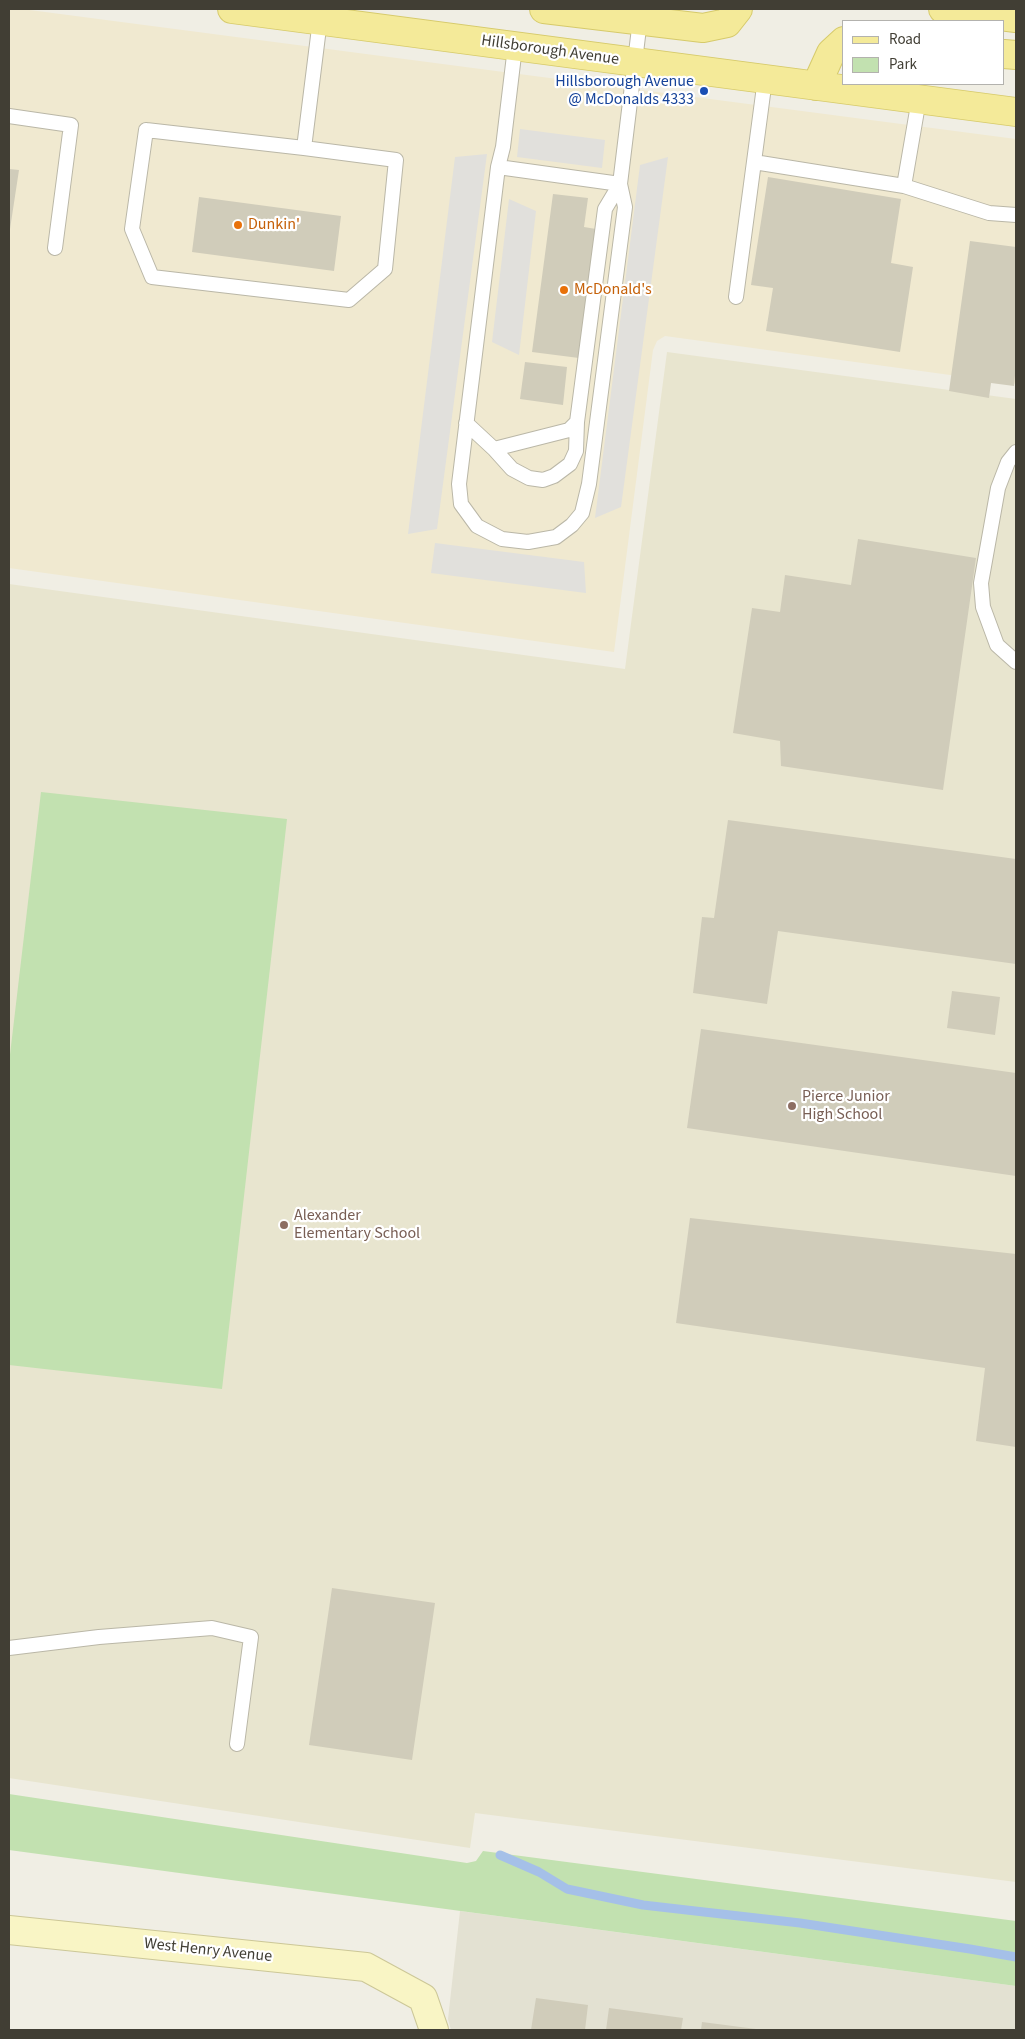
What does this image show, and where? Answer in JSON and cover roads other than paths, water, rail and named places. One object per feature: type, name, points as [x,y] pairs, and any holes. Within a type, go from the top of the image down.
[{"type":"main road","name":"Hillsborough Avenue","points":[[232,9],[1016,112]]},
{"type":"main road","points":[[320,20],[358,9]]},
{"type":"main road","points":[[544,9],[703,28],[727,23],[738,9]]},
{"type":"main road","points":[[943,9],[1016,18]]},
{"type":"main road","points":[[816,86],[831,53],[842,44]]},
{"type":"street","name":"West Henry Avenue","points":[[9,1930],[366,1967],[424,1998],[434,2030]]},
{"type":"lane","points":[[304,148],[320,20]]},
{"type":"lane","points":[[515,47],[504,147],[498,167],[459,484],[461,504],[477,526],[502,538],[528,542],[556,537],[572,525],[582,513],[588,484],[625,207],[620,184],[640,20]]},
{"type":"lane","points":[[736,297],[765,79]]},
{"type":"lane","points":[[904,186],[919,99]]},
{"type":"lane","points":[[9,116],[71,125],[55,248]]},
{"type":"lane","points":[[146,130],[304,148],[396,160],[385,269],[349,300],[152,277],[132,230],[146,130]]},
{"type":"lane","points":[[754,162],[904,186],[989,213],[1016,215]]},
{"type":"lane","points":[[498,167],[620,184]]},
{"type":"lane","points":[[466,423],[494,449],[512,470],[529,478],[543,480],[554,476],[570,464],[576,451],[577,422],[605,210],[620,184]]},
{"type":"lane","points":[[494,449],[569,430],[577,422]]},
{"type":"lane","points":[[1016,452],[1008,462],[998,488],[981,583],[983,607],[997,644],[1016,662]]},
{"type":"lane","points":[[9,1648],[99,1637],[212,1628],[251,1637],[237,1744]]},
{"type":"waterway","points":[[500,1855],[539,1872],[567,1889],[643,1905],[800,1923],[1016,1957]]},
{"type":"place","name":"Hillsborough Avenue @ McDonalds 4333","points":[[704,91]]},
{"type":"place","name":"Dunkin'","points":[[238,225]]},
{"type":"place","name":"McDonald's","points":[[564,290]]},
{"type":"place","name":"Pierce Junior High School","points":[[792,1106]]},
{"type":"place","name":"Alexander Elementary School","points":[[284,1225]]}]
